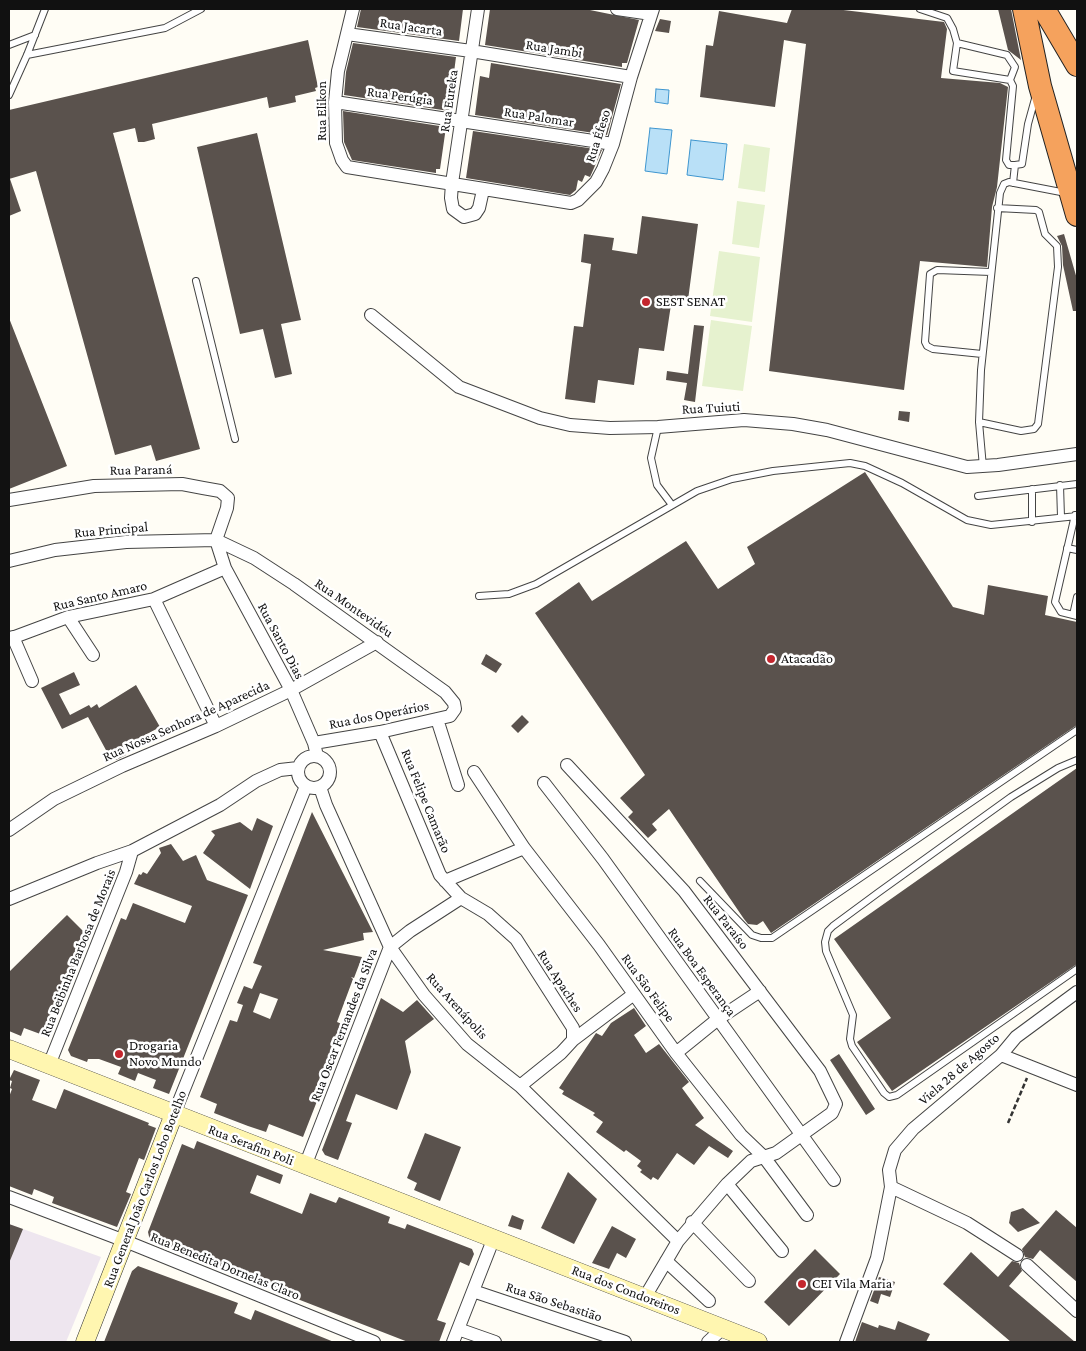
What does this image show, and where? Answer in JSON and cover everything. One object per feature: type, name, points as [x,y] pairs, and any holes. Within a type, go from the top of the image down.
[{"type":"highway","points":[[1024,9],[1040,86],[1074,205]]},
{"type":"highway","points":[[1044,9],[1077,65]]},
{"type":"street","name":"Rua Elikon","points":[[353,9],[338,72],[334,102],[336,143],[342,160],[347,167],[452,183]]},
{"type":"street","name":"Rua Eureka","points":[[478,9],[450,198],[455,212],[468,216],[479,208],[483,190]]},
{"type":"street","points":[[617,9],[652,11]]},
{"type":"street","name":"Rua Éfeso","points":[[452,183],[483,190],[571,203],[578,200],[596,182],[613,144],[631,77],[652,11]]},
{"type":"street","name":"Rua Jacarta","points":[[347,34],[471,51]]},
{"type":"street","name":"Rua Jambi","points":[[471,51],[631,77]]},
{"type":"street","name":"Rua Perúgia","points":[[334,102],[461,120]]},
{"type":"street","name":"Rua Palomar","points":[[461,120],[613,144]]},
{"type":"street","name":"Rua Tuiuti","points":[[371,315],[459,387],[540,418],[570,425],[610,428],[658,427],[744,420],[793,424],[827,430],[953,465],[983,467],[1077,454]]},
{"type":"street","name":"Rua Paraná","points":[[9,500],[94,486],[182,484],[220,491],[228,498],[227,508],[216,540]]},
{"type":"street","name":"Rua Principal","points":[[9,561],[55,550],[116,543],[216,540]]},
{"type":"street","name":"Rua Santo Dias","points":[[216,540],[225,568],[291,690],[316,750]]},
{"type":"street","name":"Rua Montevidéu","points":[[216,540],[254,558],[278,573],[377,642],[452,698],[455,709],[444,717]]},
{"type":"street","name":"Rua Santo Amaro","points":[[11,638],[68,617],[154,599],[225,568]]},
{"type":"street","points":[[154,599],[216,726]]},
{"type":"street","points":[[68,617],[93,655]]},
{"type":"street","points":[[11,638],[32,681]]},
{"type":"street","name":"Rua Nossa Senhora de Aparecida","points":[[9,830],[54,799],[122,766],[216,726],[291,690],[377,642]]},
{"type":"street","points":[[444,717],[458,785]]},
{"type":"street","name":"Rua dos Operários","points":[[316,750],[444,717]]},
{"type":"street","name":"Rua Felipe Camarão","points":[[380,732],[437,869],[461,898]]},
{"type":"street","points":[[316,750],[330,769],[328,780],[320,787],[306,786],[299,778],[298,768],[304,759],[316,750]]},
{"type":"street","name":"Rua Paraíso","points":[[567,765],[684,891],[820,1071],[836,1101],[836,1107],[832,1113],[801,1133]]},
{"type":"street","points":[[9,899],[97,863],[132,852],[220,805],[256,781],[280,770],[298,768]]},
{"type":"street","name":"Rua São Felipe","points":[[474,772],[524,848],[676,1052],[740,1134],[764,1158],[807,1215]]},
{"type":"street","name":"Rua Boa Esperança","points":[[544,783],[603,859],[834,1180]]},
{"type":"street","name":"Rua General João Carlos Lobo Botelho","points":[[86,1342],[174,1114],[306,786]]},
{"type":"street","name":"Rua Arenápolis","points":[[320,787],[326,806],[390,947],[424,995],[467,1044],[520,1086],[678,1241]]},
{"type":"street","points":[[445,881],[524,848]]},
{"type":"street","name":"Rua Beibinha Barbosa de Morais","points":[[49,1065],[126,872],[132,852]]},
{"type":"street","name":"Rua Oscar Fernandes da Silva","points":[[305,1166],[390,947],[410,931],[461,898]]},
{"type":"street","name":"Rua Apaches","points":[[461,898],[488,914],[516,939],[573,1028],[573,1040]]},
{"type":"street","points":[[676,1052],[718,1019],[760,990]]},
{"type":"street","name":"Viela 28 de Agosto","points":[[846,1342],[877,1258],[891,1187],[889,1170],[895,1150],[913,1129],[1001,1055],[1016,1037],[1077,992]]},
{"type":"street","points":[[520,1086],[561,1053],[573,1040],[634,994]]},
{"type":"street","name":"Rua Serafim Poli","points":[[9,1049],[493,1240]]},
{"type":"street","points":[[1001,1055],[1077,1085]]},
{"type":"street","points":[[645,1297],[678,1241],[692,1222],[727,1184],[750,1162],[776,1153],[801,1133]]},
{"type":"street","points":[[727,1184],[782,1251]]},
{"type":"street","points":[[891,1187],[967,1223],[1017,1255]]},
{"type":"street","name":"Rua Benedita Dornelas Claro","points":[[9,1197],[125,1241],[374,1342]]},
{"type":"street","points":[[692,1222],[749,1281]]},
{"type":"street","points":[[453,1342],[493,1240]]},
{"type":"street","name":"Rua dos Condoreiros","points":[[493,1240],[758,1342]]},
{"type":"street","points":[[666,1261],[709,1301]]},
{"type":"street","points":[[1027,1265],[1077,1311]]},
{"type":"street","name":"Rua São Sebastião","points":[[473,1291],[625,1342]]},
{"type":"street","points":[[708,1342],[723,1328]]},
{"type":"street","points":[[458,1329],[495,1342]]},
{"type":"lane","points":[[9,95],[36,35],[45,9]]},
{"type":"lane","points":[[27,55],[165,28],[200,9]]},
{"type":"lane","points":[[920,9],[947,18],[953,29],[957,44],[953,71],[1010,80]]},
{"type":"lane","points":[[9,45],[36,35]]},
{"type":"lane","points":[[957,44],[1007,55],[1014,67],[1010,80],[1013,86],[1006,160],[1009,165],[1022,164],[1033,104],[1040,86]]},
{"type":"lane","points":[[1013,182],[1014,165]]},
{"type":"lane","points":[[983,467],[979,422],[982,354],[997,208],[1002,187],[1006,183],[1013,182],[1074,205]]},
{"type":"lane","points":[[979,422],[1020,431],[1034,429],[1038,424],[1058,267],[1056,246],[1045,234],[1039,212],[1036,210],[997,208]]},
{"type":"lane","points":[[982,354],[933,349],[927,346],[925,342],[930,274],[937,270],[991,272]]},
{"type":"lane","points":[[196,282],[235,438]]},
{"type":"lane","points":[[658,427],[651,458],[657,485],[672,505]]},
{"type":"lane","points":[[479,596],[509,594],[536,584],[697,491],[732,479],[773,471],[850,463],[880,471],[967,520],[991,524],[1032,522],[1076,516],[1074,532],[1068,548],[1055,602],[1058,611],[1075,615],[1077,597]]},
{"type":"lane","points":[[978,496],[1077,484]]},
{"type":"lane","points":[[1060,485],[1061,517]]},
{"type":"lane","points":[[1032,489],[1032,522]]},
{"type":"lane","points":[[1068,548],[1077,550]]},
{"type":"lane","points":[[700,881],[752,934],[762,938],[772,938],[1077,730]]},
{"type":"lane","points":[[1077,760],[1058,768],[1012,798],[879,892],[833,926],[828,931],[825,942],[826,951],[852,1015],[850,1039],[852,1046],[884,1093],[889,1097],[897,1095],[1077,968]]},
{"type":"path","points":[[1008,1123],[1031,1067]]},
{"type":"shaded area","points":[[9,1224],[101,1257],[66,1342],[9,1342]]},
{"type":"green space","points":[[744,144],[770,148],[765,192],[738,188]]},
{"type":"green space","points":[[737,201],[765,205],[759,248],[732,244]]},
{"type":"green space","points":[[719,251],[760,257],[752,322],[710,316]]},
{"type":"green space","points":[[711,320],[752,326],[743,391],[702,386]]},
{"type":"water","points":[[656,89],[669,90],[668,104],[655,102]]},
{"type":"water","points":[[650,128],[672,130],[667,174],[645,171]]},
{"type":"water","points":[[691,140],[727,144],[723,180],[687,175]]},
{"type":"building","points":[[361,9],[463,9],[459,41],[357,27]]},
{"type":"building","points":[[490,9],[585,9],[639,20],[627,63],[622,63],[622,67],[485,45]]},
{"type":"building","points":[[792,9],[835,9],[944,22],[947,29],[941,78],[1000,83],[1008,87],[997,187],[992,207],[987,267],[920,261],[904,390],[769,371],[806,44],[784,40],[775,107],[700,97],[706,45],[713,46],[719,11],[787,23]]},
{"type":"building","points":[[998,9],[1011,9],[1021,60],[1008,50]]},
{"type":"building","points":[[660,19],[671,21],[669,33],[655,31]]},
{"type":"building","points":[[308,40],[318,87],[315,88],[316,91],[295,96],[296,102],[269,108],[267,97],[152,124],[155,139],[144,142],[138,142],[135,128],[113,133],[200,449],[156,461],[151,445],[115,455],[36,171],[9,179],[9,110]]},
{"type":"building","points":[[353,43],[456,57],[449,111],[344,95],[346,72]]},
{"type":"building","points":[[491,63],[621,84],[607,135],[475,115],[480,76],[489,78]]},
{"type":"building","points":[[343,111],[446,127],[440,169],[436,169],[436,173],[352,160],[344,142]]},
{"type":"building","points":[[473,131],[602,150],[590,177],[585,175],[582,182],[578,180],[576,190],[570,195],[466,178]]},
{"type":"building","points":[[257,133],[301,320],[281,324],[292,374],[275,378],[263,329],[240,334],[197,147]]},
{"type":"building","points":[[9,180],[21,211],[9,216]]},
{"type":"building","points":[[642,216],[698,224],[688,300],[672,298],[664,351],[639,348],[634,385],[598,380],[595,403],[565,399],[574,326],[583,327],[591,264],[581,262],[584,234],[614,238],[612,250],[637,254]]},
{"type":"building","points":[[1064,234],[1077,279],[1077,311],[1073,311],[1063,265],[1062,246],[1057,236]]},
{"type":"building","points":[[9,318],[67,466],[9,489]]},
{"type":"building","points":[[694,325],[704,326],[695,402],[684,400],[687,383],[666,380],[667,371],[688,374]]},
{"type":"building","points":[[899,411],[910,412],[909,422],[898,420]]},
{"type":"building","points":[[865,472],[953,607],[984,615],[988,585],[1048,596],[1045,615],[1077,622],[1077,725],[771,933],[763,921],[757,925],[748,924],[669,809],[652,824],[657,830],[648,838],[628,817],[633,812],[620,798],[645,775],[535,613],[579,582],[592,601],[686,541],[718,589],[755,564],[747,547]]},
{"type":"building","points":[[486,654],[502,664],[496,673],[481,664]]},
{"type":"building","points":[[74,672],[80,685],[59,694],[70,715],[89,705],[91,708],[97,704],[99,708],[136,685],[160,727],[123,747],[126,755],[116,760],[111,749],[107,752],[88,717],[62,729],[41,688]]},
{"type":"building","points":[[522,715],[529,722],[518,733],[511,726]]},
{"type":"building","points":[[1077,768],[1077,964],[892,1091],[857,1042],[891,1018],[834,939]]},
{"type":"building","points":[[312,812],[373,932],[363,933],[364,940],[323,950],[362,957],[354,978],[351,977],[353,979],[337,1022],[342,1024],[330,1054],[334,1056],[326,1076],[320,1077],[315,1091],[319,1096],[303,1137],[269,1124],[266,1132],[214,1113],[217,1104],[200,1097],[230,1020],[237,1022],[243,1005],[237,1003],[244,986],[252,989],[262,966],[253,963]],"holes":[[[260,993],[278,999],[270,1019],[253,1012]]]},
{"type":"building","points":[[257,818],[273,826],[250,889],[203,853],[215,835],[211,831],[240,822],[252,831]]},
{"type":"building","points":[[171,844],[183,861],[196,855],[207,880],[248,895],[169,1094],[153,1088],[156,1080],[138,1073],[135,1081],[118,1074],[121,1067],[99,1059],[88,1059],[87,1062],[71,1056],[68,1050],[121,918],[126,920],[133,903],[185,923],[192,906],[134,884],[139,874],[141,875],[143,872],[147,874],[161,853],[159,848]]},
{"type":"building","points":[[67,915],[89,937],[58,1016],[51,1013],[43,1035],[24,1028],[21,1036],[9,1031],[9,972]]},
{"type":"building","points":[[381,998],[403,1012],[417,1000],[434,1019],[405,1041],[411,1072],[397,1110],[356,1094],[346,1121],[352,1123],[338,1160],[325,1155],[322,1150]]},
{"type":"building","points":[[634,1008],[646,1026],[634,1035],[646,1053],[659,1044],[689,1082],[682,1088],[704,1118],[695,1125],[733,1151],[728,1158],[709,1146],[694,1165],[677,1153],[658,1180],[653,1177],[651,1180],[640,1172],[642,1170],[637,1166],[641,1161],[626,1150],[624,1152],[596,1132],[603,1122],[593,1115],[595,1113],[562,1094],[564,1091],[559,1088],[596,1033],[602,1036],[611,1023]]},
{"type":"building","points":[[839,1054],[875,1109],[866,1115],[830,1060]]},
{"type":"building","points":[[14,1070],[40,1080],[32,1100],[56,1109],[64,1089],[149,1123],[148,1125],[156,1128],[144,1160],[139,1158],[126,1192],[131,1194],[117,1227],[52,1203],[54,1197],[34,1189],[32,1195],[9,1186],[9,1097],[12,1081],[9,1080]]},
{"type":"building","points":[[425,1133],[461,1147],[440,1201],[414,1190],[417,1183],[407,1178]]},
{"type":"building","points":[[197,1141],[283,1175],[280,1184],[257,1175],[250,1193],[302,1214],[310,1193],[336,1203],[339,1197],[390,1217],[388,1223],[405,1229],[407,1224],[472,1249],[474,1254],[469,1266],[460,1262],[437,1320],[446,1323],[439,1342],[408,1342],[264,1286],[267,1279],[243,1270],[240,1276],[150,1241],[148,1232],[182,1144],[194,1149]]},
{"type":"building","points":[[568,1172],[597,1199],[574,1244],[541,1228]]},
{"type":"building","points":[[1023,1208],[1040,1223],[1018,1232],[1009,1223],[1011,1212]]},
{"type":"building","points":[[1056,1210],[1077,1228],[1077,1282],[1040,1250],[1033,1259],[1025,1257],[1022,1249]]},
{"type":"building","points":[[512,1215],[524,1220],[521,1230],[508,1226]]},
{"type":"building","points":[[9,1224],[23,1229],[9,1263]]},
{"type":"building","points":[[612,1226],[636,1239],[626,1258],[617,1253],[609,1269],[592,1263]]},
{"type":"building","points":[[815,1249],[840,1274],[789,1326],[764,1302]]},
{"type":"building","points":[[971,1252],[998,1277],[1012,1261],[1019,1263],[1022,1271],[1009,1286],[1075,1342],[1011,1342],[943,1284]]},
{"type":"building","points":[[138,1266],[238,1303],[234,1313],[251,1320],[255,1310],[334,1342],[104,1342],[132,1271]]},
{"type":"building","points":[[879,1277],[895,1282],[890,1297],[881,1294],[878,1304],[870,1301]]},
{"type":"building","points":[[898,1321],[930,1334],[926,1342],[855,1342],[862,1322],[878,1328],[879,1325],[895,1330]]},
{"type":"place","name":"SEST SENAT","points":[[646,302]]},
{"type":"place","name":"Atacadão","points":[[771,659]]},
{"type":"place","name":"Drogaria Novo Mundo","points":[[119,1054]]},
{"type":"place","name":"CEI Vila Maria","points":[[802,1284]]}]
